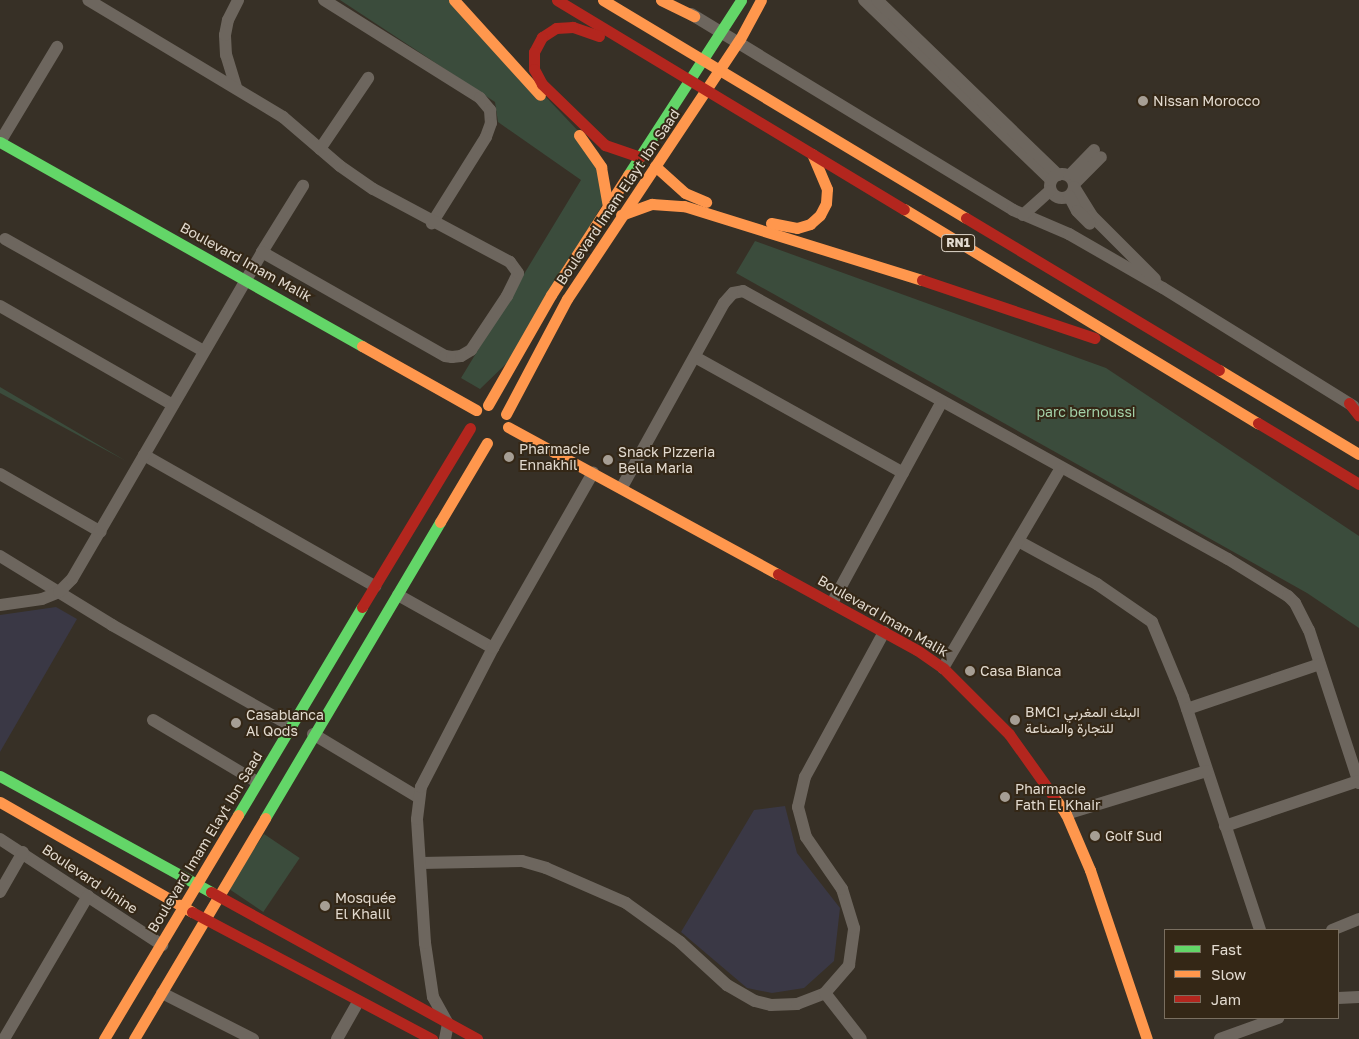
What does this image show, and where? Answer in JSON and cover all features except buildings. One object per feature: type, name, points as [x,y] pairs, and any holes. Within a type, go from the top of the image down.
[{"type":"main road","points":[[454,0],[588,144],[601,167],[608,206]]},
{"type":"main road","name":"RN1","points":[[557,0],[1359,484]]},
{"type":"main road","name":"RN1","points":[[603,0],[1359,454]]},
{"type":"main road","points":[[661,0],[694,16]]},
{"type":"main road","name":"Boulevard Imam Elayt Ibn Saad","points":[[488,404],[608,206],[741,0]]},
{"type":"main road","name":"Boulevard Imam Elayt Ibn Saad","points":[[506,414],[567,299],[621,215],[690,117],[740,39],[761,0]]},
{"type":"main road","points":[[638,49],[573,27],[556,28],[542,37],[534,52],[534,69],[542,84],[605,146],[640,157]]},
{"type":"main road","name":"Boulevard Imam Malik","points":[[0,142],[245,278],[476,410]]},
{"type":"main road","points":[[655,166],[695,198],[783,226],[797,228],[815,219],[826,203],[827,189],[812,154]]},
{"type":"main road","points":[[621,215],[652,204],[684,206],[1071,329],[1116,348],[1212,397]]},
{"type":"main road","points":[[488,404],[506,414],[508,427],[501,440],[487,443],[479,440],[470,428],[476,410],[488,404]]},
{"type":"main road","points":[[1354,406],[1359,416]]},
{"type":"main road","name":"Boulevard Imam Malik","points":[[508,427],[622,487],[884,632],[943,668],[1009,734],[1066,814],[1090,870],[1146,1039]]},
{"type":"main road","name":"Boulevard Imam Elayt Ibn Saad","points":[[104,1039],[470,428]]},
{"type":"main road","points":[[134,1039],[216,897],[487,443]]},
{"type":"main road","points":[[0,776],[197,884],[216,897],[477,1039]]},
{"type":"main road","points":[[0,802],[204,918],[428,1038]]},
{"type":"street","points":[[88,0],[236,87],[294,125],[320,149],[373,189],[432,223],[510,262],[518,273],[507,296],[471,350],[457,357],[445,356],[262,252]]},
{"type":"street","points":[[236,87],[226,55],[225,35],[228,20],[238,0]]},
{"type":"street","points":[[324,0],[480,98],[490,110],[491,123],[486,137],[432,223]]},
{"type":"street","points":[[669,0],[1023,215],[1069,234],[1163,288],[1354,406]]},
{"type":"street","points":[[864,0],[1064,184]]},
{"type":"street","points":[[878,0],[1064,184],[1079,213],[1163,288]]},
{"type":"street","points":[[0,142],[57,47]]},
{"type":"street","points":[[320,149],[368,78]]},
{"type":"street","points":[[1023,215],[1064,184],[1097,153]]},
{"type":"street","points":[[0,605],[42,599],[59,592],[83,564],[245,278],[303,186]]},
{"type":"street","points":[[4,239],[204,351]]},
{"type":"street","points":[[622,487],[728,296],[737,291],[743,291],[1060,469],[1228,559],[1288,596],[1301,613],[1359,782],[1226,826]]},
{"type":"street","points":[[0,306],[173,405]]},
{"type":"street","points":[[695,357],[903,473]]},
{"type":"street","points":[[832,604],[941,403]]},
{"type":"street","points":[[144,456],[376,586]]},
{"type":"street","points":[[943,668],[1020,542],[1060,469]]},
{"type":"street","points":[[446,1039],[448,1024],[433,997],[425,943],[418,798],[426,773],[493,648],[593,473]]},
{"type":"street","points":[[0,474],[101,532]]},
{"type":"street","points":[[1020,542],[1097,584],[1152,622],[1187,708],[1260,929]]},
{"type":"street","points":[[0,556],[292,726]]},
{"type":"street","points":[[398,595],[493,648]]},
{"type":"street","points":[[421,863],[522,861],[546,868],[626,903],[680,942],[727,985],[755,1001],[771,1005],[797,1004],[825,993],[849,965],[854,928],[842,890],[806,838],[798,807],[806,777],[884,632]]},
{"type":"street","points":[[1187,708],[1320,664]]},
{"type":"street","points":[[154,720],[257,782]]},
{"type":"street","points":[[313,734],[418,798]]},
{"type":"street","points":[[1066,814],[1207,771]]},
{"type":"street","name":"Boulevard Jinine","points":[[0,839],[162,945]]},
{"type":"street","points":[[0,892],[22,852]]},
{"type":"street","points":[[4,1039],[88,896]]},
{"type":"street","points":[[1334,929],[1359,919]]},
{"type":"street","points":[[162,993],[238,1036],[252,1039]]},
{"type":"street","points":[[825,993],[861,1039]]},
{"type":"street","points":[[428,1038],[429,1014],[433,997]]},
{"type":"street","points":[[1339,998],[1359,997]]},
{"type":"street","points":[[337,1039],[358,1002]]},
{"type":"street","points":[[1220,1039],[1275,1019]]},
{"type":"shaded area","points":[[56,607],[77,619],[0,752],[0,615]]},
{"type":"shaded area","points":[[785,806],[797,853],[840,908],[834,961],[804,988],[772,993],[747,988],[681,932],[754,810]]},
{"type":"green space","points":[[340,0],[454,0],[599,153],[607,197],[509,361],[480,389],[461,378],[581,180],[498,122],[495,102]]},
{"type":"green space","name":"parc bernoussi","points":[[755,241],[1106,368],[1359,536],[1359,628],[1307,593],[736,273]]},
{"type":"green space","points":[[0,387],[126,461],[0,393]]},
{"type":"green space","points":[[264,834],[300,858],[263,912],[228,888]]},
{"type":"traffic: fast","points":[[628,175],[741,0]]},
{"type":"traffic: fast","points":[[0,142],[362,346]]},
{"type":"traffic: fast","points":[[265,818],[440,522]]},
{"type":"traffic: fast","points":[[238,815],[362,607]]},
{"type":"traffic: fast","points":[[0,776],[211,892]]},
{"type":"traffic: slow","points":[[454,0],[540,95]]},
{"type":"traffic: slow","points":[[603,0],[966,218]]},
{"type":"traffic: slow","points":[[661,0],[694,16]]},
{"type":"traffic: slow","points":[[506,414],[567,299],[740,39],[761,0]]},
{"type":"traffic: slow","points":[[579,135],[601,167],[608,206]]},
{"type":"traffic: slow","points":[[771,223],[797,228],[810,224],[820,215],[826,203],[827,189],[812,154]]},
{"type":"traffic: slow","points":[[655,166],[685,193],[706,202]]},
{"type":"traffic: slow","points":[[488,405],[551,295],[628,175]]},
{"type":"traffic: slow","points":[[621,215],[652,204],[684,206],[922,280]]},
{"type":"traffic: slow","points":[[904,209],[1258,423]]},
{"type":"traffic: slow","points":[[362,346],[476,410]]},
{"type":"traffic: slow","points":[[1219,370],[1359,454]]},
{"type":"traffic: slow","points":[[508,427],[778,574]]},
{"type":"traffic: slow","points":[[440,522],[487,443]]},
{"type":"traffic: slow","points":[[1054,797],[1066,814],[1090,870],[1147,1039]]},
{"type":"traffic: slow","points":[[0,802],[192,912]]},
{"type":"traffic: slow","points":[[104,1039],[238,815]]},
{"type":"traffic: slow","points":[[134,1039],[265,818]]},
{"type":"traffic: jam","points":[[557,0],[904,209]]},
{"type":"traffic: jam","points":[[599,36],[573,27],[556,28],[542,37],[534,52],[534,69],[542,84],[605,145],[640,157]]},
{"type":"traffic: jam","points":[[966,218],[1219,370]]},
{"type":"traffic: jam","points":[[922,280],[1094,338]]},
{"type":"traffic: jam","points":[[1349,403],[1359,416]]},
{"type":"traffic: jam","points":[[1258,423],[1359,484]]},
{"type":"traffic: jam","points":[[362,607],[470,428]]},
{"type":"traffic: jam","points":[[778,574],[917,650],[943,668],[1009,734],[1054,797]]},
{"type":"traffic: jam","points":[[211,892],[477,1039]]},
{"type":"traffic: jam","points":[[192,912],[432,1039]]},
{"type":"place","name":"Nissan Morocco","points":[[1143,101]]},
{"type":"place","name":"Pharmacie Ennakhil","points":[[509,457]]},
{"type":"place","name":"Snack Pizzeria Bella Maria","points":[[608,460]]},
{"type":"place","name":"Casa Bianca","points":[[970,671]]},
{"type":"place","name":"BMCI البنك المغربي للتجارة والصناعة","points":[[1015,720]]},
{"type":"place","name":"Casablanca Al Qods","points":[[236,723]]},
{"type":"place","name":"Pharmacie Fath El Khair","points":[[1005,797]]},
{"type":"place","name":"Golf Sud","points":[[1095,836]]},
{"type":"place","name":"Mosquée El Khalil","points":[[325,906]]}]
